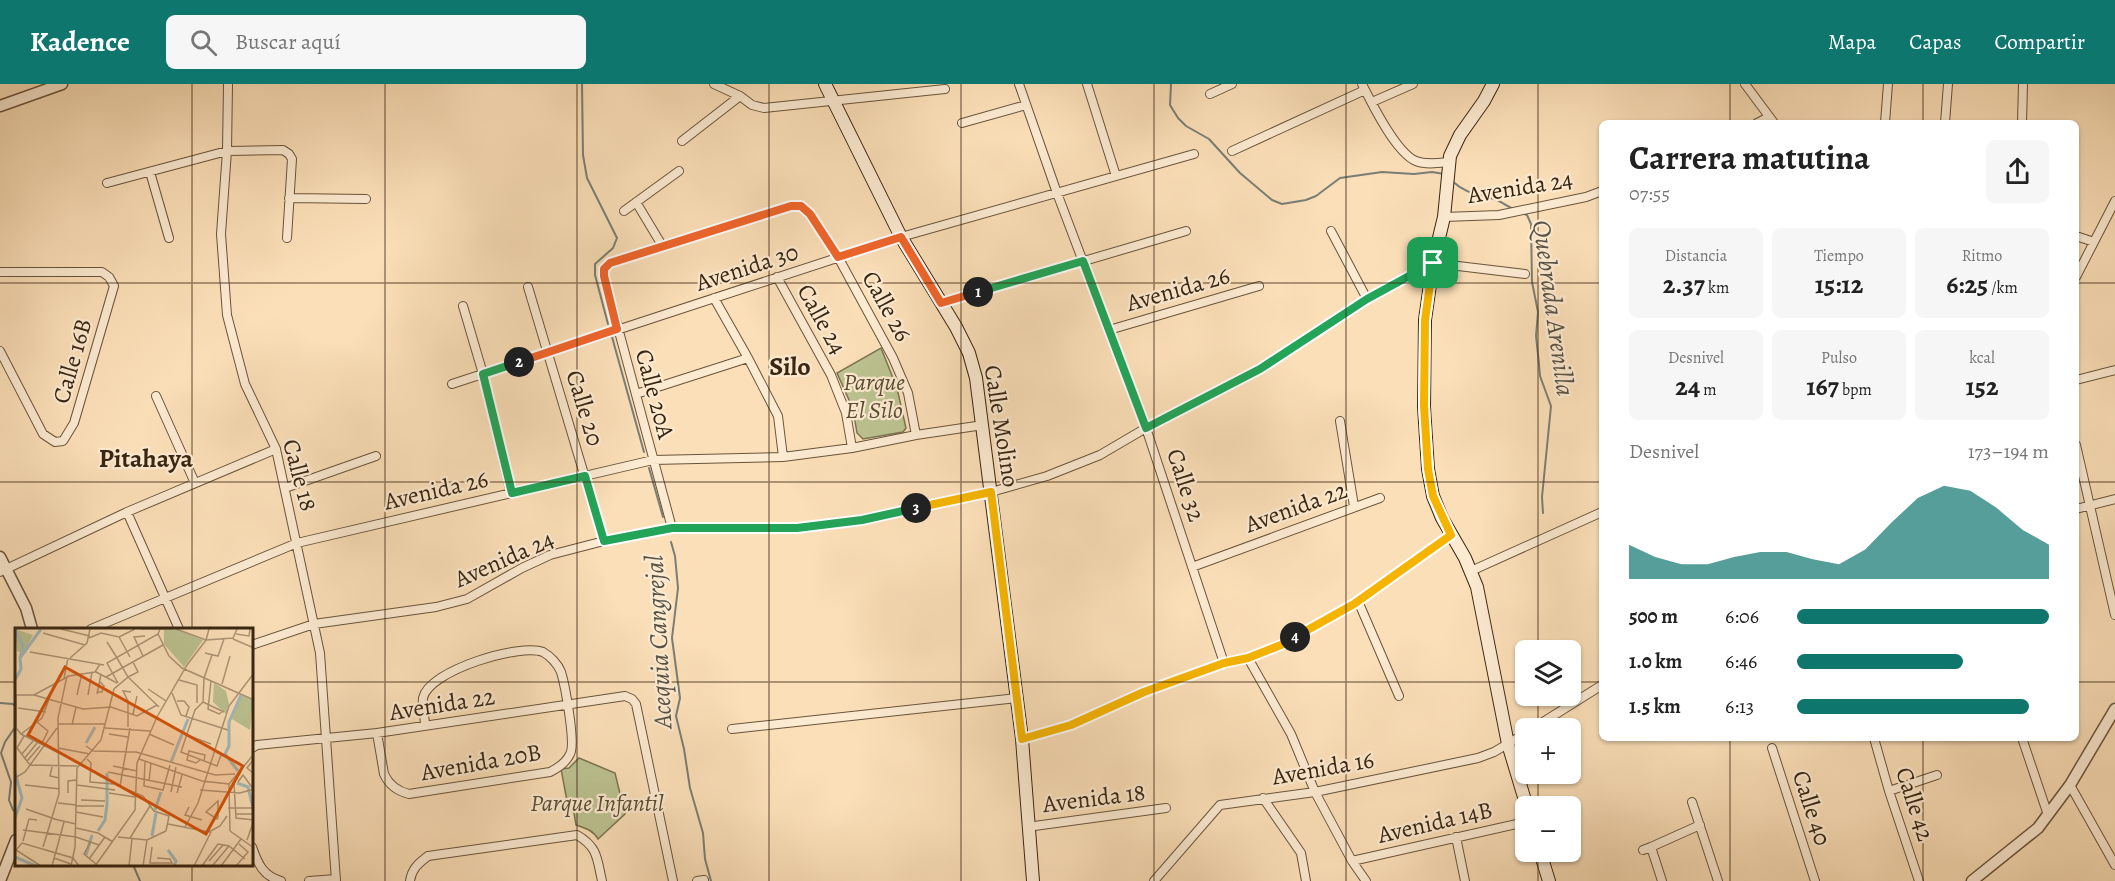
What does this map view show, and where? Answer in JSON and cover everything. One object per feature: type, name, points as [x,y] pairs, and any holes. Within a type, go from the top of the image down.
[{"type":"main road","name":"Calle Molino","points":[[825,84],[901,237],[969,353],[976,378],[1022,739],[1027,827],[1033,881]]},
{"type":"main road","points":[[1493,84],[1457,141],[1449,162],[1444,218],[1433,263],[1425,320],[1424,406],[1428,469],[1433,496],[1477,587],[1508,744],[1524,796]]},
{"type":"main road","points":[[1543,862],[1549,881]]},
{"type":"street","points":[[0,106],[62,84]]},
{"type":"street","name":"Calle 18","points":[[228,84],[221,234],[227,315],[245,384],[276,449],[321,653],[336,880]]},
{"type":"street","points":[[714,84],[740,96],[752,105],[764,108],[945,88]]},
{"type":"street","name":"Calle 32","points":[[1019,84],[1057,193],[1146,428],[1224,663]]},
{"type":"street","points":[[1087,84],[1116,176]]},
{"type":"street","points":[[1210,94],[1232,84]]},
{"type":"street","points":[[1372,102],[1413,84]]},
{"type":"street","points":[[1745,84],[1772,120]]},
{"type":"street","points":[[1885,120],[1888,84]]},
{"type":"street","points":[[1945,120],[1948,84]]},
{"type":"street","points":[[2022,120],[2024,84]]},
{"type":"street","points":[[1232,151],[1364,87],[1391,133],[1410,158],[1419,162],[1449,162]]},
{"type":"street","points":[[682,141],[740,96]]},
{"type":"street","points":[[962,123],[1026,105]]},
{"type":"street","points":[[107,183],[226,151],[283,150],[292,159],[286,238]]},
{"type":"street","name":"Avenida 30","points":[[452,384],[901,237],[1194,154]]},
{"type":"street","points":[[624,211],[679,171]]},
{"type":"street","points":[[150,172],[169,238]]},
{"type":"street","name":"Avenida 24","points":[[1444,218],[1499,215],[1586,197],[1599,192]]},
{"type":"street","points":[[289,198],[366,199]]},
{"type":"street","points":[[2079,271],[2115,201]]},
{"type":"street","points":[[636,202],[663,247]]},
{"type":"street","name":"Calle 26","points":[[663,247],[791,206],[801,206],[810,214],[838,257],[893,357],[908,393],[916,435]]},
{"type":"street","points":[[941,303],[1186,231]]},
{"type":"street","points":[[1331,231],[1367,299]]},
{"type":"street","points":[[2079,237],[2094,242]]},
{"type":"street","name":"Calle 20A","points":[[663,247],[610,263],[604,269],[604,276],[672,528]]},
{"type":"street","points":[[1433,263],[1525,274]]},
{"type":"street","name":"Avenida 24","points":[[254,644],[314,624],[436,608],[467,599],[550,555],[604,541],[672,528],[797,528],[862,520],[991,492],[1074,466],[1100,455],[1146,428],[1260,369],[1367,299],[1433,263]]},
{"type":"street","name":"Calle 16B","points":[[0,272],[102,272],[109,277],[114,286],[74,423],[66,438],[60,442],[55,442],[43,434],[0,351]]},
{"type":"street","name":"Calle 24","points":[[777,277],[831,375],[846,413],[852,448]]},
{"type":"street","name":"Avenida 26","points":[[1109,330],[1259,286]]},
{"type":"street","name":"Calle 20","points":[[528,287],[604,541]]},
{"type":"street","points":[[714,298],[778,416],[783,457]]},
{"type":"street","points":[[463,306],[483,374],[512,493]]},
{"type":"street","points":[[636,394],[748,358]]},
{"type":"street","points":[[2079,379],[2115,370]]},
{"type":"street","points":[[156,396],[195,483]]},
{"type":"street","points":[[1340,421],[1354,506]]},
{"type":"street","name":"Avenida 26","points":[[93,628],[297,543],[653,460],[783,457],[852,448],[983,425]]},
{"type":"street","points":[[32,628],[26,608],[2,564],[276,449]]},
{"type":"street","points":[[285,488],[376,456]]},
{"type":"street","points":[[2079,459],[2115,615]]},
{"type":"street","name":"Avenida 22","points":[[1192,567],[1380,498]]},
{"type":"street","points":[[2079,507],[2115,499]]},
{"type":"street","points":[[127,512],[179,628]]},
{"type":"street","points":[[1471,571],[1599,513]]},
{"type":"street","points":[[1022,739],[1071,725],[1144,692],[1281,645],[1358,601],[1451,535]]},
{"type":"street","points":[[1358,601],[1399,696]]},
{"type":"street","points":[[425,726],[423,697],[442,676],[477,660],[524,651],[541,651],[553,659],[561,670],[567,704]]},
{"type":"street","points":[[1248,658],[1291,734],[1315,792],[1352,861],[1366,881]]},
{"type":"street","points":[[1550,718],[1599,687]]},
{"type":"street","name":"Avenida 22","points":[[254,747],[377,734],[625,696],[636,704],[673,881]]},
{"type":"street","points":[[732,729],[1017,698]]},
{"type":"street","name":"Avenida 20B","points":[[377,734],[384,774],[394,787],[409,794],[550,772],[559,767],[572,749],[567,704]]},
{"type":"street","points":[[1972,881],[2038,828],[2070,785],[2115,709]]},
{"type":"street","name":"Avenida 16","points":[[1154,881],[1220,805],[1315,792],[1478,759],[1515,740]]},
{"type":"street","name":"Calle 42","points":[[1875,741],[1919,881]]},
{"type":"street","points":[[2023,741],[2048,815]]},
{"type":"street","name":"Calle 40","points":[[1772,748],[1815,881]]},
{"type":"street","points":[[1889,791],[1937,775]]},
{"type":"street","points":[[2070,785],[2112,853],[2115,865]]},
{"type":"street","points":[[1263,798],[1301,853],[1306,881]]},
{"type":"street","points":[[1692,802],[1718,881]]},
{"type":"street","name":"Avenida 18","points":[[1027,827],[1166,808]]},
{"type":"street","name":"Avenida 14B","points":[[1352,861],[1515,824]]},
{"type":"street","points":[[1662,881],[1647,848],[1700,825]]},
{"type":"street","points":[[410,881],[416,865],[428,856],[577,835],[589,842],[596,852],[602,881]]},
{"type":"street","points":[[1456,837],[1465,881]]},
{"type":"street","points":[[0,881],[15,843]]},
{"type":"street","points":[[254,852],[260,869],[281,881]]},
{"type":"street","points":[[309,881],[336,880]]},
{"type":"green space","name":"Parque El Silo","points":[[881,348],[897,388],[906,428],[903,432],[863,439],[857,433],[853,409],[837,373]]},
{"type":"green space","name":"Parque Infantil","points":[[579,758],[615,773],[625,814],[598,839],[591,831],[576,825],[572,801],[567,801],[561,769],[569,768]]},
{"type":"waterway","name":"Acequia Cangrejal","points":[[582,84],[583,155],[587,178],[617,238],[613,248],[595,264],[595,275],[608,324]]},
{"type":"waterway","name":"Quebrada Arenilla","points":[[1171,84],[1170,105],[1178,118],[1186,126],[1209,139],[1240,173],[1272,200],[1282,204],[1316,196],[1340,178],[1382,172],[1444,174]]},
{"type":"waterway","name":"Quebrada Arenilla","points":[[1452,181],[1469,192],[1497,200],[1514,209]]},
{"type":"waterway","name":"Quebrada Arenilla","points":[[1522,213],[1527,215],[1531,224],[1532,282],[1538,312],[1536,336],[1540,376],[1551,406],[1542,497],[1543,513]]},
{"type":"waterway","name":"Acequia Cangrejal","points":[[612,337],[644,452]]},
{"type":"waterway","name":"Acequia Cangrejal","points":[[649,468],[663,517]]},
{"type":"waterway","name":"Acequia Cangrejal","points":[[671,542],[675,556],[678,588],[672,638],[680,698],[676,716],[690,788],[703,833],[705,859],[711,881]]},
{"type":"waterway","points":[[0,703],[15,706]]},
{"type":"waterway","points":[[15,727],[1,753],[11,782],[9,800],[15,811]]},
{"type":"waterway","points":[[133,866],[140,881]]},
{"type":"district","name":"Silo","points":[[790,366]]},
{"type":"district","name":"Pitahaya","points":[[146,458]]},
{"type":"route","points":[[791,206],[801,206],[810,214],[838,257],[901,237],[941,303],[1083,261],[1146,428],[1260,369],[1367,299],[1433,263],[1425,320],[1424,406],[1428,469],[1433,496],[1451,535],[1354,604],[1281,645],[1144,692],[1071,725],[1022,739],[991,492],[862,520],[797,528],[672,528],[604,541],[585,476],[512,493],[483,374],[617,329],[604,276],[604,269],[610,263],[791,206]]}]
